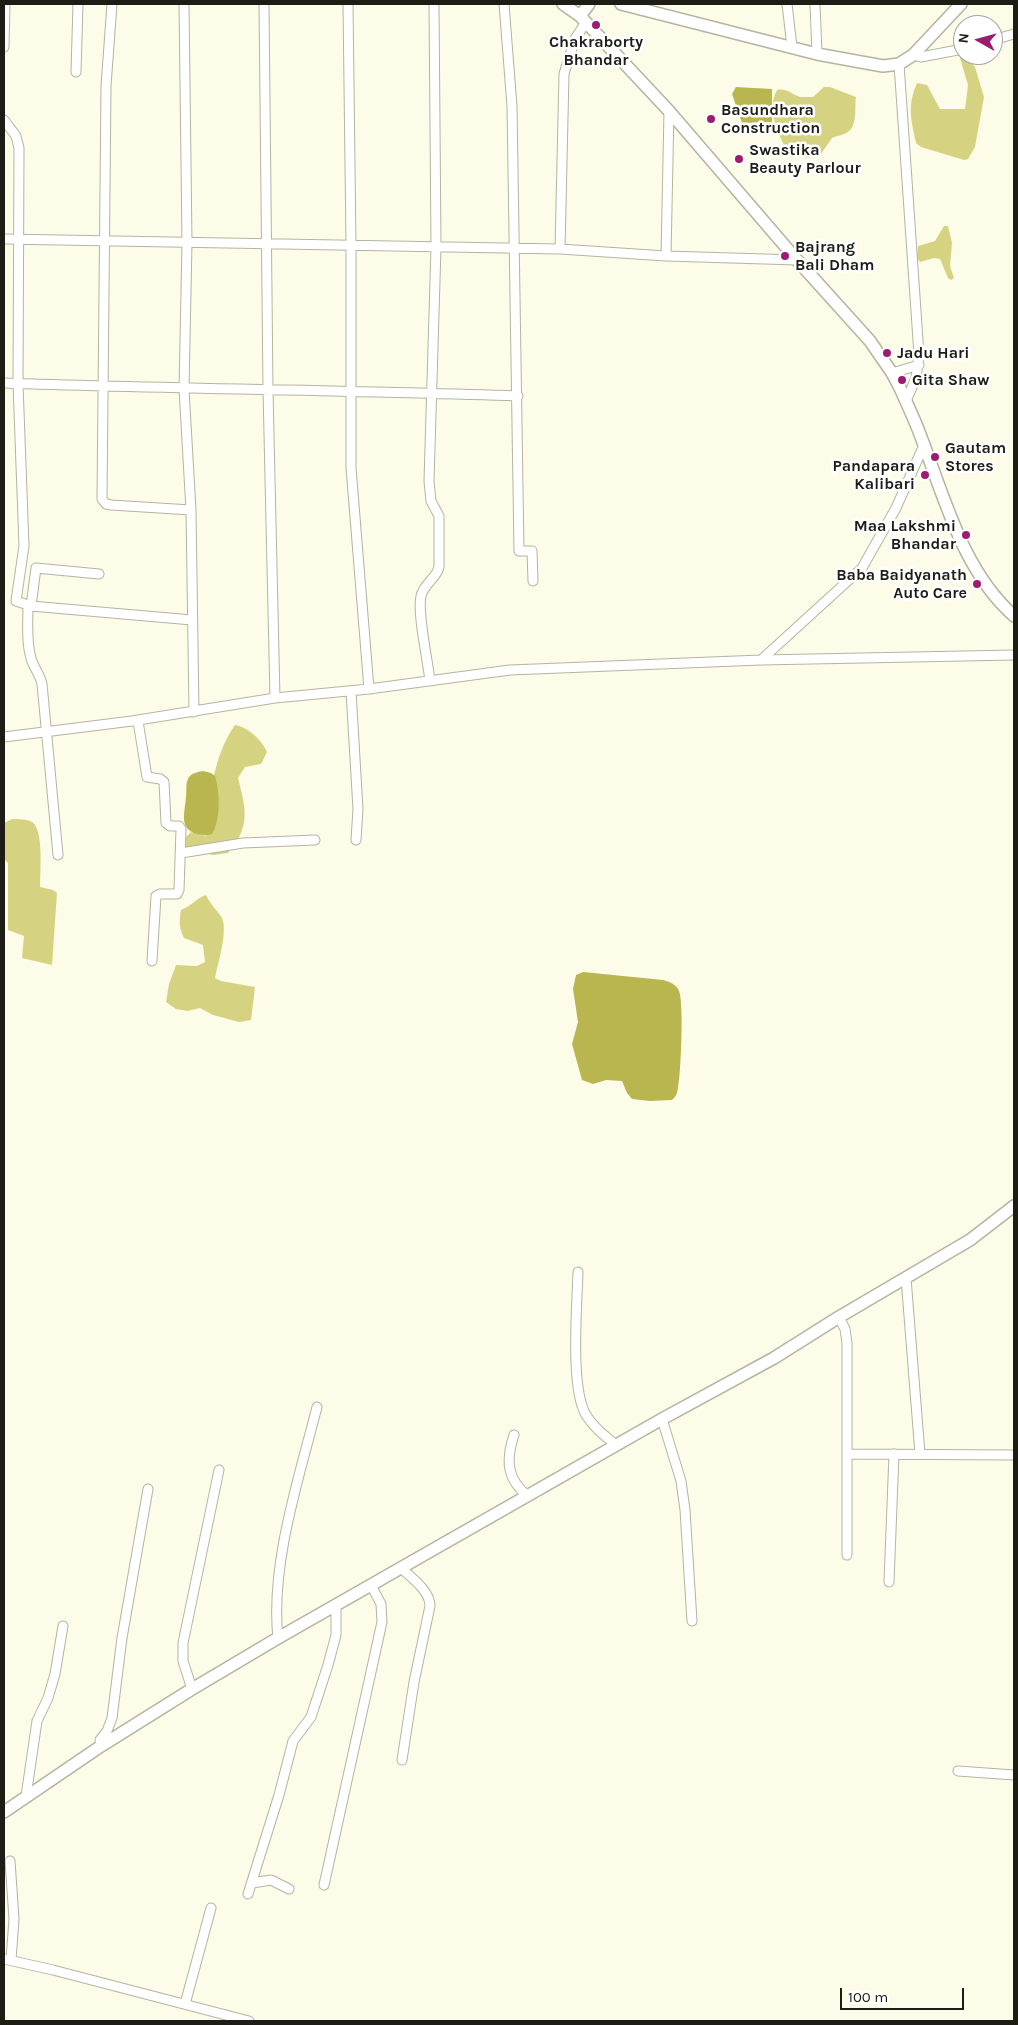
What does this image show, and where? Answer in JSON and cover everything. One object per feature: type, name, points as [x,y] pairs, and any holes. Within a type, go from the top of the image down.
[{"type":"street","points":[[4,47],[5,4]]},
{"type":"street","points":[[76,72],[78,4]]},
{"type":"street","points":[[112,4],[106,86],[102,499],[111,505],[191,510]]},
{"type":"street","points":[[184,4],[187,242],[184,389],[191,510],[194,712]]},
{"type":"street","points":[[264,4],[268,244],[268,390],[275,698]]},
{"type":"street","points":[[348,4],[351,468],[370,689]]},
{"type":"street","points":[[430,681],[420,602],[425,587],[438,572],[440,566],[439,516],[429,492],[436,247],[434,4]]},
{"type":"street","points":[[504,4],[512,106],[519,551],[532,551],[534,581]]},
{"type":"street","points":[[563,4],[580,27],[669,111],[797,260],[870,341],[892,373],[906,401],[965,548],[984,583],[1000,604],[1014,616]]},
{"type":"street","points":[[560,249],[564,82],[567,61],[589,4]]},
{"type":"street","points":[[621,4],[817,54],[868,65],[883,66],[899,64],[913,55],[961,4]]},
{"type":"street","points":[[788,4],[792,47]]},
{"type":"street","points":[[815,4],[817,54]]},
{"type":"street","points":[[913,55],[921,57],[953,51]]},
{"type":"street","points":[[899,64],[919,365],[914,386],[906,401]]},
{"type":"street","points":[[666,256],[669,111]]},
{"type":"street","points":[[4,120],[16,136],[19,148],[18,384],[24,546],[16,601],[30,605],[192,620]]},
{"type":"street","points":[[4,239],[560,249],[666,256],[797,260]]},
{"type":"street","points":[[892,373],[919,365]]},
{"type":"street","points":[[4,383],[184,389],[350,390],[518,396]]},
{"type":"street","points":[[760,660],[862,568],[896,508],[924,445]]},
{"type":"street","points":[[58,855],[41,680],[32,663],[28,648],[30,605],[36,568],[99,574]]},
{"type":"street","points":[[4,737],[138,721],[275,698],[370,689],[510,670],[760,660],[1014,655]]},
{"type":"street","points":[[351,691],[358,809],[356,840]]},
{"type":"street","points":[[138,721],[146,774],[149,778],[160,779],[164,782],[165,821],[167,825],[179,826],[181,828],[178,892],[174,894],[157,894],[156,896],[152,961]]},
{"type":"street","points":[[180,853],[243,843],[315,840]]},
{"type":"street","points":[[5,1808],[192,1689],[278,1638],[662,1419],[774,1358],[839,1317],[970,1240],[1014,1206]]},
{"type":"street","points":[[578,1276],[577,1384],[580,1400],[586,1414],[596,1429],[616,1445]]},
{"type":"street","points":[[906,1278],[920,1454]]},
{"type":"street","points":[[839,1317],[845,1329],[847,1343],[847,1555]]},
{"type":"street","points":[[278,1638],[276,1598],[280,1565],[316,1407]]},
{"type":"street","points":[[662,1419],[681,1481],[685,1510],[692,1621]]},
{"type":"street","points":[[514,1435],[509,1449],[509,1472],[515,1484],[528,1496]]},
{"type":"street","points":[[848,1454],[1014,1455]]},
{"type":"street","points":[[889,1582],[894,1454]]},
{"type":"street","points":[[192,1689],[183,1661],[183,1643],[218,1470]]},
{"type":"street","points":[[101,1746],[100,1740],[108,1731],[112,1718],[122,1638],[148,1489]]},
{"type":"street","points":[[401,1568],[420,1587],[430,1602],[430,1611],[410,1707],[402,1760]]},
{"type":"street","points":[[324,1885],[382,1622],[381,1604],[371,1585]]},
{"type":"street","points":[[248,1894],[279,1795],[293,1741],[311,1717],[328,1665],[336,1635],[336,1605]]},
{"type":"street","points":[[26,1796],[37,1721],[48,1698],[55,1674],[63,1626]]},
{"type":"street","points":[[958,1771],[1014,1774]]},
{"type":"street","points":[[10,1861],[14,1919],[7,1959],[249,2021]]},
{"type":"street","points":[[252,1883],[270,1880],[290,1889]]},
{"type":"street","points":[[185,2004],[211,1908]]},
{"type":"shaded area","points":[[962,65],[974,65],[975,67],[984,97],[975,147],[968,159],[964,160],[921,147],[916,143],[911,106],[917,83],[927,85],[940,109],[965,109],[968,85]]},
{"type":"shaded area","points":[[736,87],[772,89],[772,122],[742,123],[732,94]]},
{"type":"shaded area","points":[[824,87],[830,87],[856,97],[855,118],[852,128],[844,134],[832,138],[821,154],[808,158],[789,154],[781,140],[773,114],[774,98],[777,90],[786,91],[800,97],[813,97]]},
{"type":"shaded area","points":[[944,226],[948,226],[952,243],[950,266],[954,278],[951,280],[948,278],[940,259],[934,258],[920,262],[917,258],[918,246],[935,241]]},
{"type":"shaded area","points":[[235,725],[245,728],[254,735],[267,752],[261,764],[245,767],[238,778],[245,817],[240,834],[228,853],[214,855],[185,850],[186,837],[191,832],[206,836],[213,778],[222,750]]},
{"type":"shaded area","points":[[203,771],[215,776],[219,798],[215,828],[212,834],[206,835],[191,832],[187,828],[184,819],[188,779],[195,773]]},
{"type":"shaded area","points":[[12,819],[28,820],[36,826],[41,852],[40,887],[57,893],[52,965],[22,958],[24,936],[8,930],[8,863],[4,859],[4,823]]},
{"type":"shaded area","points":[[206,895],[224,924],[222,947],[215,978],[221,981],[255,987],[251,1020],[239,1022],[213,1015],[200,1008],[188,1011],[176,1009],[166,1002],[169,984],[176,965],[197,966],[205,962],[203,945],[184,938],[180,921],[181,910]]},
{"type":"shaded area","points":[[583,972],[663,980],[678,989],[681,998],[681,1059],[677,1093],[672,1100],[650,1101],[632,1099],[622,1081],[606,1080],[593,1084],[582,1080],[572,1044],[578,1022],[573,989],[576,975]]},
{"type":"place","name":"Chakraborty Bhandar","points":[[596,25]]},
{"type":"place","name":"Basundhara Construction","points":[[711,119]]},
{"type":"place","name":"Swastika Beauty Parlour","points":[[739,159]]},
{"type":"place","name":"Bajrang Bali Dham","points":[[785,256]]},
{"type":"place","name":"Jadu Hari","points":[[887,353]]},
{"type":"place","name":"Gita Shaw","points":[[902,380]]},
{"type":"place","name":"Gautam Stores","points":[[935,457]]},
{"type":"place","name":"Pandapara Kalibari","points":[[925,475]]},
{"type":"place","name":"Maa Lakshmi Bhandar","points":[[966,535]]},
{"type":"place","name":"Baba Baidyanath Auto Care","points":[[977,584]]}]
